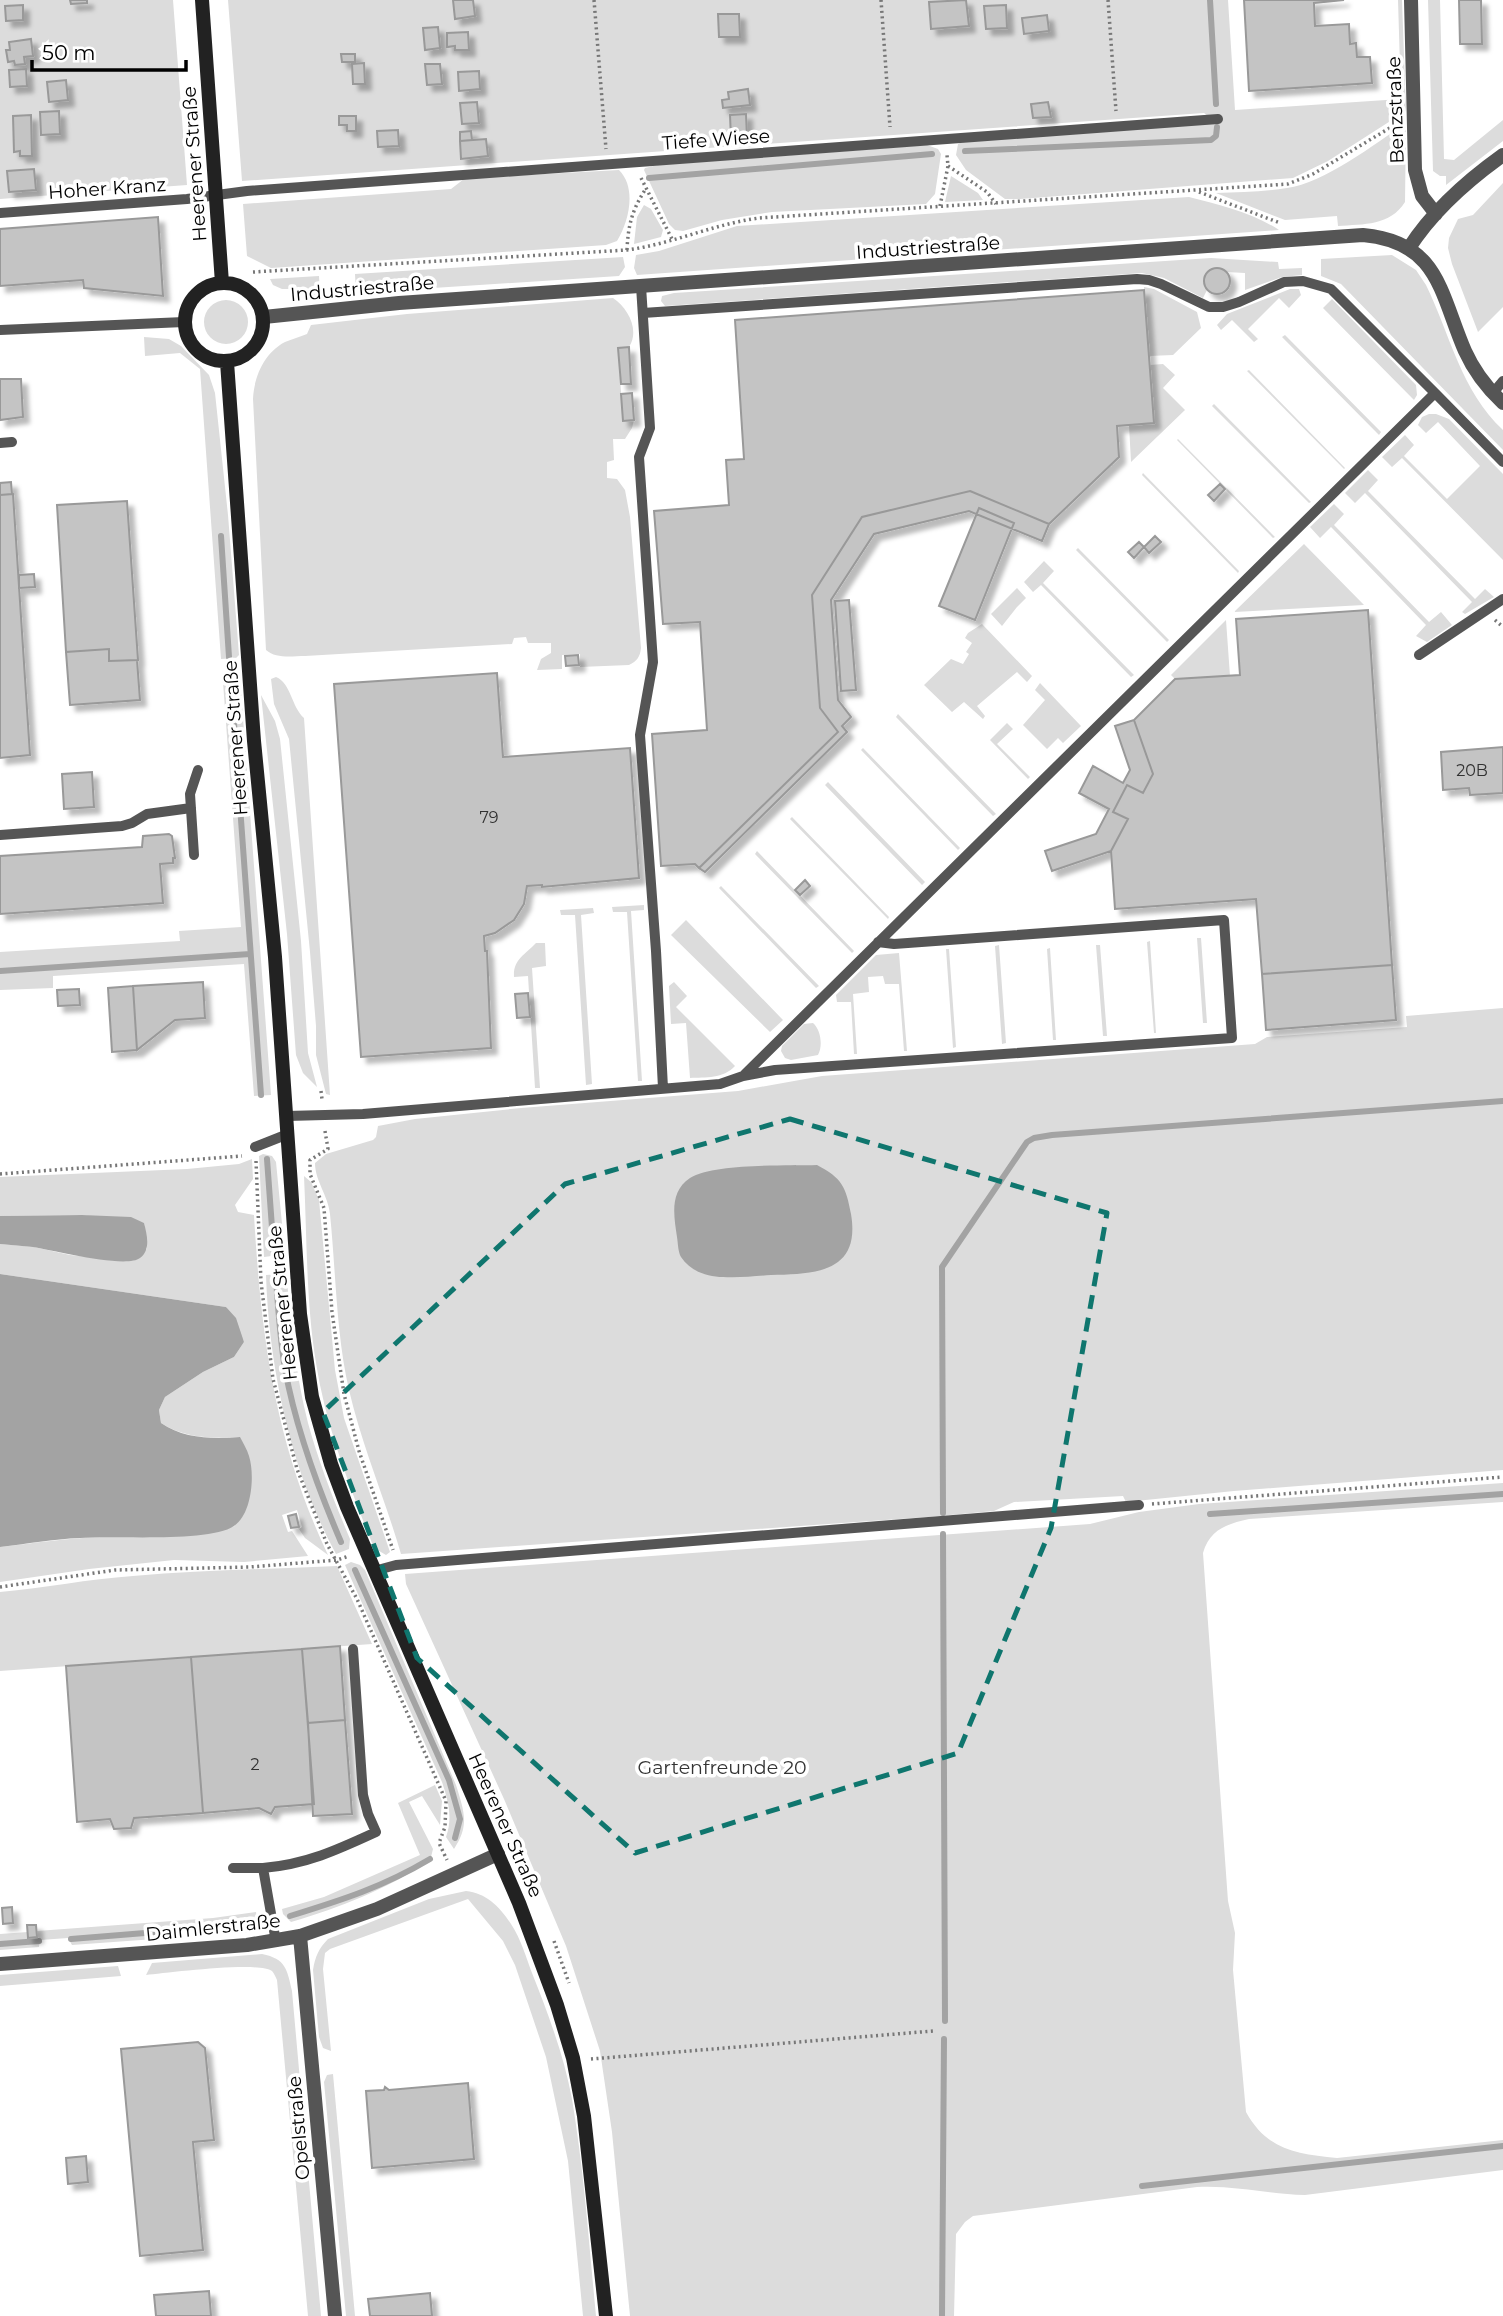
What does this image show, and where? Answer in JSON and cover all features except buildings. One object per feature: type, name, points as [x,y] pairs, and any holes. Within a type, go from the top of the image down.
[{"type":"main road","name":"Heerener Straße","points":[[202,0],[222,283]]},
{"type":"main road","points":[[222,283],[234,284],[255,297],[264,317],[263,332],[250,353],[228,362],[215,361],[194,348],[184,322],[191,301],[199,292],[222,283]]},
{"type":"main road","name":"Heerener Straße","points":[[228,362],[254,741],[275,957],[300,1314],[312,1397],[331,1464],[374,1571],[540,1956],[573,2058],[590,2152],[606,2316]]},
{"type":"street","name":"Benzstraße","points":[[1411,0],[1418,184],[1422,196],[1436,214]]},
{"type":"street","points":[[1409,248],[1436,214],[1503,155]]},
{"type":"street","name":"Industriestraße","points":[[264,317],[399,303],[1363,235],[1394,240],[1409,248],[1434,274],[1466,352],[1482,381],[1498,398]]},
{"type":"street","name":"Daimlerstraße","points":[[0,1964],[276,1941],[300,1936],[377,1909],[498,1854]]},
{"type":"street","name":"Opelstraße","points":[[300,1936],[335,2316]]},
{"type":"lane","name":"Tiefe Wiese","points":[[216,196],[247,191],[1218,119]]},
{"type":"lane","name":"Hoher Kranz","points":[[0,213],[216,196]]},
{"type":"lane","points":[[643,313],[1137,279],[1161,284],[1199,304],[1223,307],[1284,282],[1303,281],[1331,289],[1337,294],[1503,462]]},
{"type":"lane","points":[[641,286],[650,428],[639,457],[653,662],[640,735],[663,1088]]},
{"type":"lane","points":[[0,330],[184,322]]},
{"type":"lane","points":[[1498,398],[1503,381]]},
{"type":"lane","points":[[743,1076],[1435,393]]},
{"type":"lane","points":[[0,443],[12,442]]},
{"type":"lane","points":[[1419,655],[1503,599]]},
{"type":"lane","points":[[194,855],[190,794],[198,770]]},
{"type":"lane","points":[[0,835],[122,826],[147,814],[191,808]]},
{"type":"lane","points":[[286,1116],[363,1114],[720,1084],[767,1070],[1232,1038],[1224,920],[894,944],[878,942]]},
{"type":"lane","points":[[255,1147],[288,1134]]},
{"type":"lane","points":[[374,1571],[396,1564],[1139,1505]]},
{"type":"lane","points":[[233,1868],[294,1865],[333,1852],[376,1832],[363,1795],[353,1650]]},
{"type":"lane","points":[[263,1868],[276,1941]]},
{"type":"path","points":[[594,0],[607,165]]},
{"type":"path","points":[[881,0],[891,144]]},
{"type":"path","points":[[1108,0],[1117,127]]},
{"type":"path","points":[[253,272],[627,250],[651,247],[731,222],[759,218],[1288,184],[1300,181],[1352,153],[1414,113]]},
{"type":"path","points":[[939,207],[948,166],[946,139]]},
{"type":"path","points":[[635,163],[645,190],[672,239]]},
{"type":"path","points":[[948,166],[987,192],[996,204]]},
{"type":"path","points":[[627,250],[628,226],[634,208],[645,190]]},
{"type":"path","points":[[1197,191],[1282,224]]},
{"type":"path","points":[[321,1090],[328,1149],[310,1160],[310,1174],[324,1208],[337,1359],[351,1422],[396,1564]]},
{"type":"path","points":[[0,1174],[229,1159],[243,1156],[255,1147]]},
{"type":"path","points":[[1139,1505],[1503,1477]]},
{"type":"path","points":[[0,1587],[115,1570],[250,1567],[337,1560],[366,1551]]},
{"type":"path","points":[[549,1931],[572,1992]]},
{"type":"path","points":[[591,2059],[933,2031]]},
{"type":"path","points":[[588,2049],[593,2068]]},
{"type":"highlighted area","points":[[790,1119],[1107,1213],[1051,1528],[958,1753],[635,1853],[417,1658],[323,1412],[565,1184]]},
{"type":"green space","points":[[0,0],[173,0],[187,185],[0,199]]},
{"type":"green space","points":[[228,0],[1228,0],[1235,110],[1401,99],[1398,0],[1402,0],[1406,111],[1328,161],[1293,178],[1020,199],[1005,199],[966,170],[956,155],[958,144],[968,140],[1208,116],[1204,113],[242,181]]},
{"type":"green space","points":[[1428,0],[1440,0],[1444,159],[1454,160],[1503,120],[1503,141],[1446,185],[1446,176],[1440,176],[1433,171]]},
{"type":"green space","points":[[1406,123],[1405,202],[1392,216],[1384,220],[1338,226],[1337,216],[1285,220],[1216,193],[1301,185],[1349,162]]},
{"type":"green space","points":[[927,145],[938,149],[941,154],[935,194],[926,204],[772,212],[722,220],[683,231],[675,230],[669,224],[644,170],[658,165]]},
{"type":"green space","points":[[619,170],[628,186],[628,214],[617,241],[606,245],[271,268],[247,256],[243,204],[451,189],[464,179],[473,178]]},
{"type":"green space","points":[[951,176],[978,193],[983,200],[945,202]]},
{"type":"green space","points":[[1503,183],[1503,307],[1478,332],[1452,264],[1448,248],[1449,238],[1458,219],[1473,215]]},
{"type":"green space","points":[[1189,197],[1247,214],[1279,230],[637,275],[634,268],[636,255],[659,251],[737,226]]},
{"type":"green space","points":[[644,205],[651,209],[663,230],[661,237],[634,244],[637,217]]},
{"type":"green space","points":[[1392,255],[1416,270],[1426,285],[1467,380],[1489,415],[1503,430],[1503,450],[1341,284],[1321,276],[1321,259]]},
{"type":"green space","points":[[623,257],[625,267],[619,276],[356,293],[355,274]]},
{"type":"green space","points":[[1211,258],[1278,262],[1279,269],[1302,268],[1302,275],[1282,277],[1245,290],[1245,273],[1226,272],[1216,268],[1206,274],[1204,285],[1207,290],[1203,298],[1164,278],[1142,273],[665,306],[661,301],[662,296],[674,293]]},
{"type":"green space","points":[[319,276],[320,296],[298,298],[297,289],[282,289],[273,285],[270,279]]},
{"type":"green space","points":[[1144,287],[1154,289],[1197,312],[1201,328],[1173,355],[1149,356]]},
{"type":"green space","points":[[1290,289],[1299,289],[1301,295],[1289,308],[1279,298],[1248,329],[1258,339],[1254,342],[1232,320],[1221,330],[1217,325],[1227,314]]},
{"type":"green space","points":[[613,298],[628,313],[633,327],[629,347],[618,348],[623,421],[634,420],[625,439],[613,439],[614,460],[607,462],[607,478],[617,479],[625,490],[630,517],[641,648],[636,660],[629,665],[580,667],[580,654],[562,655],[562,669],[537,670],[541,659],[551,653],[551,643],[528,643],[526,637],[514,638],[512,644],[305,656],[279,656],[266,650],[253,399],[258,374],[271,352],[285,342],[307,334],[311,325],[407,314]]},
{"type":"green space","points":[[1332,299],[1416,385],[1417,395],[1414,400],[1323,308]]},
{"type":"green space","points":[[226,300],[235,301],[242,306],[247,313],[247,331],[242,338],[235,343],[226,344],[217,343],[210,338],[205,331],[204,322],[205,313],[210,306],[217,301]]},
{"type":"green space","points":[[1285,335],[1381,432],[1379,435],[1282,337]]},
{"type":"green space","points":[[144,337],[169,339],[181,346],[209,375],[215,393],[228,515],[239,655],[236,658],[221,659],[200,369],[180,353],[145,356]]},
{"type":"green space","points":[[1163,364],[1175,375],[1163,388],[1185,410],[1131,462],[1129,425],[1150,365]]},
{"type":"green space","points":[[1249,370],[1345,468],[1344,469],[1247,371]]},
{"type":"green space","points":[[1214,404],[1311,502],[1309,503],[1212,406]]},
{"type":"green space","points":[[1429,414],[1449,419],[1503,474],[1503,560],[1402,458],[1392,467],[1382,457],[1405,435],[1414,445],[1404,456],[1447,499],[1480,466],[1438,422],[1426,433],[1418,425],[1422,417]]},
{"type":"green space","points":[[1178,439],[1275,537],[1273,538]]},
{"type":"green space","points":[[1368,470],[1378,480],[1368,491],[1475,599],[1485,589],[1494,597],[1465,614],[1462,612],[1472,602],[1365,493],[1355,503],[1345,493]]},
{"type":"green space","points":[[1143,473],[1239,571],[1238,573],[1142,475]]},
{"type":"green space","points":[[1334,504],[1344,514],[1334,525],[1429,622],[1441,612],[1452,625],[1427,642],[1416,636],[1426,625],[1331,527],[1320,538],[1310,527]]},
{"type":"green space","points":[[1304,544],[1364,605],[1234,612]]},
{"type":"green space","points":[[1078,548],[1169,640],[1167,642],[1076,550]]},
{"type":"green space","points":[[1044,561],[1054,571],[1043,583],[1134,675],[1131,677],[1041,585],[1033,592],[1024,582]]},
{"type":"green space","points":[[1017,588],[1026,598],[1002,626],[991,614]]},
{"type":"green space","points":[[1226,620],[1230,676],[1175,679],[1171,675]]},
{"type":"green space","points":[[982,624],[1032,676],[1027,682],[1017,672],[977,706],[985,716],[983,719],[964,702],[952,712],[924,685],[951,659],[963,664],[972,643],[965,638]]},
{"type":"green space","points":[[276,677],[285,684],[304,718],[330,1095],[326,1094],[316,1055],[310,952],[289,739],[274,704],[271,679]]},
{"type":"green space","points":[[237,681],[241,691],[271,1095],[254,1096],[244,964],[53,976],[53,988],[0,990],[0,952],[180,941],[179,931],[241,927],[223,682]]},
{"type":"green space","points":[[1040,683],[1081,726],[1063,743],[1058,738],[1047,749],[1023,725],[1045,700],[1035,690]]},
{"type":"green space","points":[[261,695],[275,721],[280,739],[301,941],[308,1053],[317,1087],[303,1073],[296,1055],[287,934]]},
{"type":"green space","points":[[898,714],[996,814],[993,816],[896,717]]},
{"type":"green space","points":[[1007,723],[1013,729],[997,744],[1030,777],[1028,779],[990,740]]},
{"type":"green space","points":[[863,748],[960,848],[958,850],[861,750]]},
{"type":"green space","points":[[828,782],[925,882],[922,885],[825,785]]},
{"type":"green space","points":[[792,817],[889,917],[888,919],[790,819]]},
{"type":"green space","points":[[757,851],[854,951],[852,953],[755,854]]},
{"type":"green space","points":[[721,886],[819,986],[816,988],[719,888]]},
{"type":"green space","points":[[644,905],[644,910],[631,911],[642,1081],[638,1081],[627,912],[613,912],[612,907]]},
{"type":"green space","points":[[593,908],[594,913],[581,915],[592,1084],[586,1085],[575,915],[561,915],[560,910]]},
{"type":"green space","points":[[686,920],[783,1020],[770,1032],[671,935]]},
{"type":"green space","points":[[1197,938],[1201,938],[1207,1023],[1203,1023]]},
{"type":"green space","points":[[1150,941],[1156,1033],[1147,942]]},
{"type":"green space","points":[[536,943],[545,943],[546,966],[532,968],[540,1088],[535,1088],[528,976],[514,977],[518,961]]},
{"type":"green space","points":[[999,945],[1006,1043],[1002,1044],[995,946]]},
{"type":"green space","points":[[1096,945],[1100,945],[1107,1036],[1103,1036]]},
{"type":"green space","points":[[1050,948],[1056,1040],[1053,1040],[1047,949]]},
{"type":"green space","points":[[946,949],[949,949],[956,1047],[953,1048]]},
{"type":"green space","points":[[899,953],[907,1051],[904,1051],[899,984],[885,984],[883,976],[868,977],[869,992],[853,994],[857,1054],[854,1054],[851,1002],[837,1002],[836,995],[876,955]]},
{"type":"green space","points":[[674,982],[687,996],[676,1007],[735,1066],[725,1073],[690,1078],[686,1023],[671,1024],[669,986]]},
{"type":"green space","points":[[1503,1008],[1503,1470],[1126,1502],[1123,1496],[1014,1502],[994,1511],[928,1517],[401,1554],[360,1432],[349,1390],[339,1325],[330,1214],[315,1163],[326,1154],[373,1140],[378,1126],[415,1119],[521,1108],[738,1091],[822,1076],[1255,1044],[1267,1037],[1407,1027],[1406,1016]]},
{"type":"green space","points":[[813,1023],[820,1038],[818,1055],[791,1060],[785,1058],[781,1051],[782,1046],[804,1024]]},
{"type":"green space","points":[[259,1156],[272,1156],[276,1162],[284,1244],[282,1251],[264,1257]]},
{"type":"green space","points":[[252,1159],[253,1179],[235,1205],[238,1212],[254,1215],[261,1304],[274,1389],[295,1472],[328,1555],[305,1538],[299,1529],[302,1527],[297,1510],[282,1515],[288,1532],[292,1531],[308,1556],[244,1562],[174,1560],[0,1582],[0,1547],[89,1538],[185,1535],[235,1526],[240,1437],[209,1437],[179,1432],[161,1423],[159,1410],[165,1397],[203,1372],[234,1357],[244,1342],[226,1307],[0,1274],[0,1244],[124,1261],[147,1249],[144,1223],[82,1215],[0,1216],[0,1177],[187,1169],[239,1164]]},
{"type":"green space","points":[[304,1176],[311,1182],[319,1200],[335,1370],[344,1418],[390,1552],[386,1555],[374,1548],[340,1457],[320,1387],[310,1317]]},
{"type":"green space","points":[[281,1274],[287,1280],[294,1352],[308,1423],[327,1482],[350,1539],[349,1549],[336,1554],[307,1489],[285,1419],[272,1347],[266,1275]]},
{"type":"green space","name":"Gartenfreunde 20","points":[[1503,1483],[1503,1502],[1249,1519],[1220,1529],[1210,1538],[1203,1553],[1228,1901],[1235,1933],[1233,1970],[1246,2112],[1263,2135],[1284,2148],[1337,2158],[1503,2140],[1503,2170],[1305,2195],[1197,2187],[973,2216],[956,2234],[954,2316],[630,2316],[612,2132],[600,2051],[566,1946],[504,1799],[406,1584],[405,1574],[1090,1524],[1139,1512],[1199,1504]]},
{"type":"green space","points":[[351,1562],[365,1570],[456,1785],[464,1825],[454,1849],[446,1837],[448,1802],[442,1782],[345,1565]]},
{"type":"green space","points":[[337,1566],[372,1644],[0,1671],[0,1592],[158,1574]]},
{"type":"green space","points":[[435,1785],[442,1801],[440,1825],[422,1796],[409,1802],[433,1849],[430,1861],[379,1889],[328,1910],[291,1922],[283,1914],[282,1909],[324,1897],[420,1855],[398,1803]]},
{"type":"green space","points":[[466,1891],[492,1902],[515,1930],[560,2051],[569,2083],[576,2126],[596,2316],[583,2316],[568,2161],[546,2057],[515,1965],[503,1941],[468,1899],[325,1953],[323,1969],[331,2051],[323,2048],[319,2037],[313,1970],[318,1953],[328,1939],[429,1899]]},
{"type":"green space","points":[[256,1912],[258,1922],[252,1932],[72,1945],[68,1938],[40,1940],[39,1947],[0,1950],[0,1934],[28,1932],[28,1938],[36,1937],[37,1931],[213,1918]]},
{"type":"green space","points":[[262,1954],[281,1962],[289,1977],[292,1991],[321,2316],[308,2316],[275,1975],[263,1968],[249,1967],[146,1975],[152,1963]]},
{"type":"green space","points":[[118,1966],[121,1976],[0,1986],[0,1975]]},
{"type":"green space","points":[[333,2074],[355,2316],[346,2316],[324,2082],[327,2075]]},
{"type":"shaded area","points":[[817,1165],[842,1184],[851,1214],[852,1234],[849,1248],[841,1259],[831,1266],[803,1273],[717,1277],[694,1269],[681,1257],[674,1205],[679,1190],[690,1178],[701,1173],[733,1168]]},
{"type":"shaded area","points":[[0,1216],[131,1217],[144,1223],[146,1251],[140,1258],[120,1261],[0,1244]]},
{"type":"shaded area","points":[[0,1274],[226,1307],[236,1318],[244,1342],[234,1357],[203,1372],[165,1397],[159,1410],[161,1423],[179,1432],[209,1438],[240,1437],[249,1456],[252,1473],[245,1513],[234,1526],[204,1535],[95,1537],[0,1547]]},
{"type":"waterway","points":[[1210,0],[1216,104]]},
{"type":"waterway","points":[[965,151],[1211,140],[1216,136],[1217,127]]},
{"type":"waterway","points":[[649,178],[932,154]]},
{"type":"waterway","points":[[221,536],[229,657]]},
{"type":"waterway","points":[[231,682],[261,1095]]},
{"type":"waterway","points":[[0,971],[250,954]]},
{"type":"waterway","points":[[943,1513],[942,1267],[1027,1142],[1052,1135],[1503,1101]]},
{"type":"waterway","points":[[267,1159],[274,1255]]},
{"type":"waterway","points":[[276,1278],[283,1358],[295,1413],[341,1542]]},
{"type":"waterway","points":[[1210,1514],[1503,1494]]},
{"type":"waterway","points":[[943,1534],[945,2021]]},
{"type":"waterway","points":[[355,1570],[449,1780],[460,1819],[455,1838]]},
{"type":"waterway","points":[[290,1916],[362,1892],[430,1859]]},
{"type":"waterway","points":[[71,1939],[256,1924]]},
{"type":"waterway","points":[[0,1944],[39,1941]]},
{"type":"waterway","points":[[942,2316],[944,2039]]},
{"type":"waterway","points":[[1142,2186],[1503,2146]]}]
